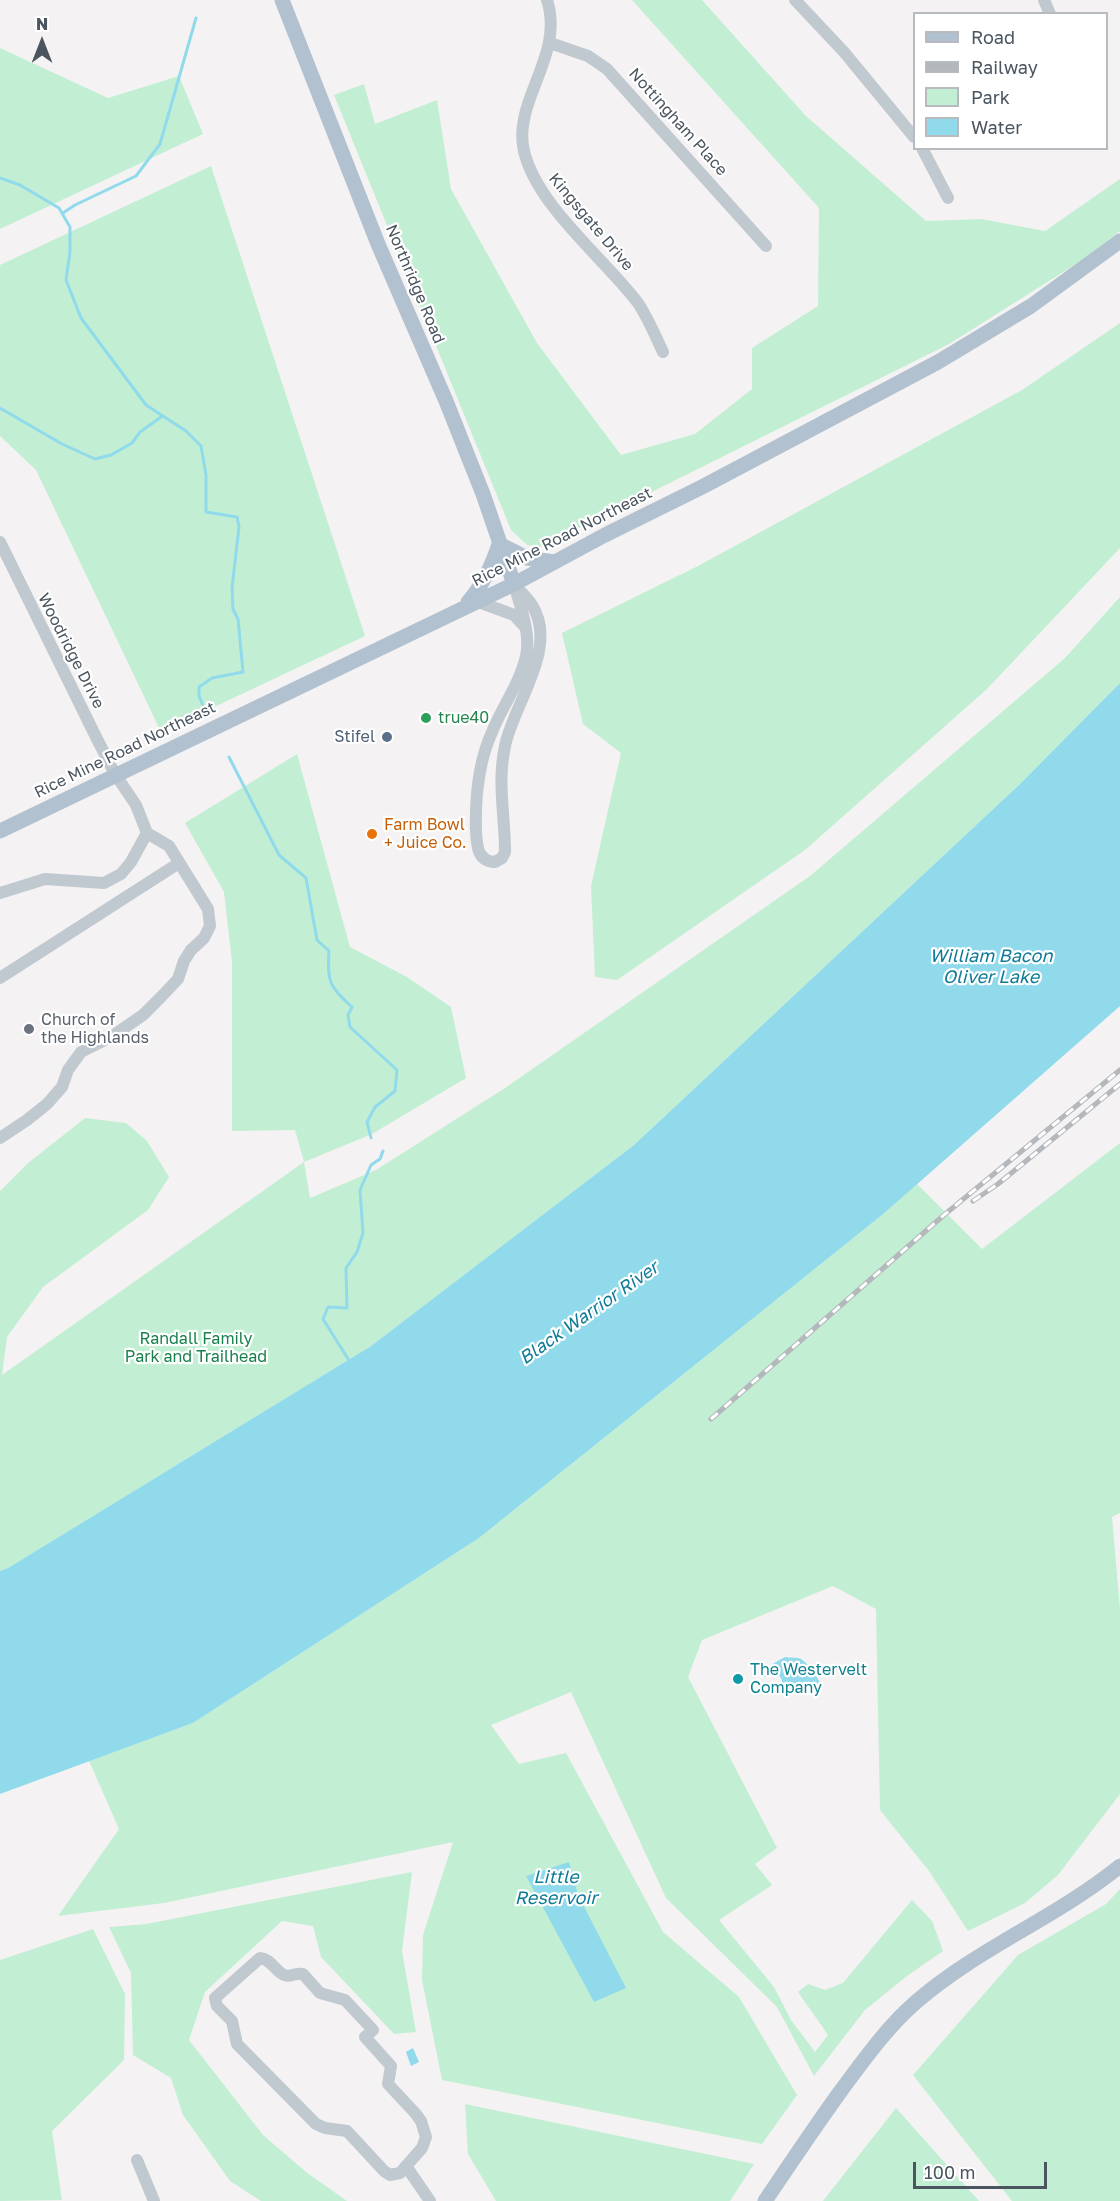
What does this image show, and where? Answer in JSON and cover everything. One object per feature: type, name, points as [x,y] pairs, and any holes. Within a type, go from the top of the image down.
[{"type":"main road","name":"Northridge Road","points":[[282,0],[378,244],[443,394],[483,494],[514,584]]},
{"type":"main road","name":"Rice Mine Road Northeast","points":[[0,831],[514,584],[702,487],[938,362],[1031,306],[1120,241]]},
{"type":"main road","points":[[470,604],[491,567],[500,544],[527,558],[554,562]]},
{"type":"main road","points":[[765,2201],[854,2072],[874,2046],[915,2003],[971,1962],[1096,1886],[1120,1866]]},
{"type":"street","name":"Kingsgate Drive","points":[[547,0],[552,22],[550,43],[524,125],[523,147],[528,168],[544,196],[636,301],[663,352]]},
{"type":"street","points":[[795,0],[844,52],[913,135]]},
{"type":"street","name":"Nottingham Place","points":[[550,43],[588,56],[607,69],[766,246]]},
{"type":"street","points":[[923,150],[948,198]]},
{"type":"street","name":"Woodridge Drive","points":[[0,542],[116,774],[136,805],[147,832]]},
{"type":"street","points":[[514,584],[533,606],[539,624],[538,660],[512,722],[505,746],[500,798],[505,852],[502,858],[495,862],[488,862],[481,856],[477,846],[476,807],[481,764],[491,734],[520,675],[528,643],[514,584]]},
{"type":"street","points":[[470,604],[514,615],[526,628]]},
{"type":"street","points":[[0,893],[45,879],[104,883],[121,874],[131,862],[147,832],[169,846],[208,909],[210,926],[204,938],[191,950],[184,961],[178,979],[143,1015],[111,1037],[81,1053],[68,1070],[62,1087],[47,1104],[0,1138]]},
{"type":"street","points":[[0,978],[179,863]]},
{"type":"street","points":[[264,1958],[283,1975],[303,1974],[320,1994],[345,2000],[373,2030],[365,2037],[391,2066],[388,2080],[391,2089],[421,2121],[424,2129],[425,2143],[406,2166],[400,2173],[390,2175],[347,2131],[325,2128],[316,2124],[237,2044],[232,2022],[215,2002],[217,1995],[256,1961],[264,1958]]},
{"type":"street","points":[[137,2160],[154,2201]]},
{"type":"street","points":[[406,2166],[430,2201]]},
{"type":"green space","points":[[632,0],[702,0],[806,116],[926,221],[981,219],[1045,231],[1120,179],[1120,231],[1084,259],[949,344],[541,547],[527,545],[511,530],[334,95],[364,84],[375,124],[437,100],[451,189],[537,343],[621,455],[695,434],[752,389],[752,348],[818,306],[819,208]]},
{"type":"green space","points":[[0,48],[108,98],[179,76],[203,134],[0,229]]},
{"type":"green space","points":[[211,166],[365,636],[161,732],[36,470],[0,436],[0,265]]},
{"type":"green space","points":[[1120,323],[1120,548],[987,689],[805,850],[617,980],[595,977],[591,886],[621,753],[583,724],[562,633],[698,566],[1022,390]]},
{"type":"green space","name":"Randall Family Park and Trailhead","points":[[1120,597],[1120,683],[1019,785],[634,1145],[371,1346],[0,1571],[0,1191],[27,1164],[85,1118],[126,1123],[147,1141],[169,1177],[148,1210],[43,1287],[7,1337],[2,1375],[304,1162],[310,1198],[376,1170],[505,1088],[810,876],[1065,658]]},
{"type":"green space","points":[[297,754],[350,947],[407,977],[451,1007],[466,1078],[372,1134],[304,1162],[295,1130],[232,1131],[232,962],[224,892],[185,823]]},
{"type":"green space","points":[[1120,1143],[1120,1513],[1112,1517],[1120,1609],[1120,1794],[1058,1875],[1025,1903],[968,1931],[929,1871],[880,1810],[876,1609],[833,1586],[702,1640],[688,1677],[777,1848],[755,1864],[772,1885],[719,1920],[774,1987],[791,2020],[815,2052],[828,2035],[798,1992],[808,1984],[825,1990],[843,1983],[912,1900],[932,1921],[943,1951],[865,2010],[814,2076],[777,2007],[666,1898],[571,1692],[491,1725],[519,1764],[566,1753],[663,1932],[739,1997],[797,2095],[762,2144],[442,2080],[422,1980],[423,1935],[453,1842],[164,1903],[58,1916],[119,1829],[89,1761],[193,1723],[479,1538],[882,1215],[917,1184],[982,1249]]},
{"type":"green space","points":[[412,1872],[402,1951],[416,2032],[394,2034],[321,1957],[313,1926],[282,1921],[205,1992],[189,2040],[263,2135],[306,2172],[347,2201],[261,2201],[230,2181],[183,2115],[171,2078],[133,2055],[131,1973],[109,1927],[146,1924]]},
{"type":"green space","points":[[1120,1889],[1120,2201],[1012,2201],[913,2075],[1018,1955],[1106,1904]]},
{"type":"green space","points":[[93,1929],[125,1994],[124,2060],[52,2131],[62,2200],[0,2201],[0,1960]]},
{"type":"green space","points":[[465,2104],[754,2164],[730,2201],[496,2201],[468,2154]]},
{"type":"green space","points":[[896,2108],[979,2201],[823,2201]]},
{"type":"water","name":"William Bacon Oliver Lake","points":[[1120,683],[1120,1006],[882,1215],[479,1538],[193,1723],[0,1794],[0,1571],[371,1346],[634,1145],[1019,785]]},
{"type":"water","points":[[785,1657],[801,1659],[820,1681],[819,1688],[810,1690],[794,1684],[790,1695],[782,1693],[782,1680],[779,1675],[764,1677],[760,1667],[764,1663],[767,1667]]},
{"type":"water","name":"Little Reservoir","points":[[569,1862],[578,1895],[626,1988],[594,2002],[526,1876]]},
{"type":"water","points":[[413,2048],[419,2062],[411,2066],[406,2052]]},
{"type":"waterway","points":[[63,213],[136,176],[160,144],[196,18]]},
{"type":"waterway","points":[[0,178],[20,185],[59,208],[70,227],[70,252],[66,280],[81,318],[146,405],[186,431],[201,446],[206,475],[206,512],[237,517],[239,527],[232,588],[233,609],[238,619],[243,672],[212,678],[199,687],[199,696],[204,708]]},
{"type":"waterway","points":[[0,408],[62,444],[95,459],[111,455],[132,443],[140,432],[161,417]]},
{"type":"waterway","points":[[229,757],[279,855],[306,878],[317,940],[329,951],[331,983],[338,994],[352,1007],[348,1015],[350,1027],[397,1070],[395,1091],[375,1107],[367,1122],[371,1138]]},
{"type":"waterway","points":[[350,1362],[323,1319],[328,1307],[347,1308],[346,1268],[357,1252],[363,1233],[360,1190],[371,1165],[380,1159],[383,1151]]},
{"type":"railway","points":[[711,1419],[944,1215],[1120,1070]]},
{"type":"railway","points":[[973,1201],[998,1184],[1120,1084]]},
{"type":"place","name":"true40","points":[[426,718]]},
{"type":"place","name":"Stifel","points":[[387,737]]},
{"type":"place","name":"Farm Bowl + Juice Co.","points":[[372,834]]},
{"type":"place","name":"Church of the Highlands","points":[[29,1029]]},
{"type":"place","name":"The Westervelt Company","points":[[738,1679]]},
{"type":"water label","name":"Black Warrior River","points":[[589,1313]]}]
